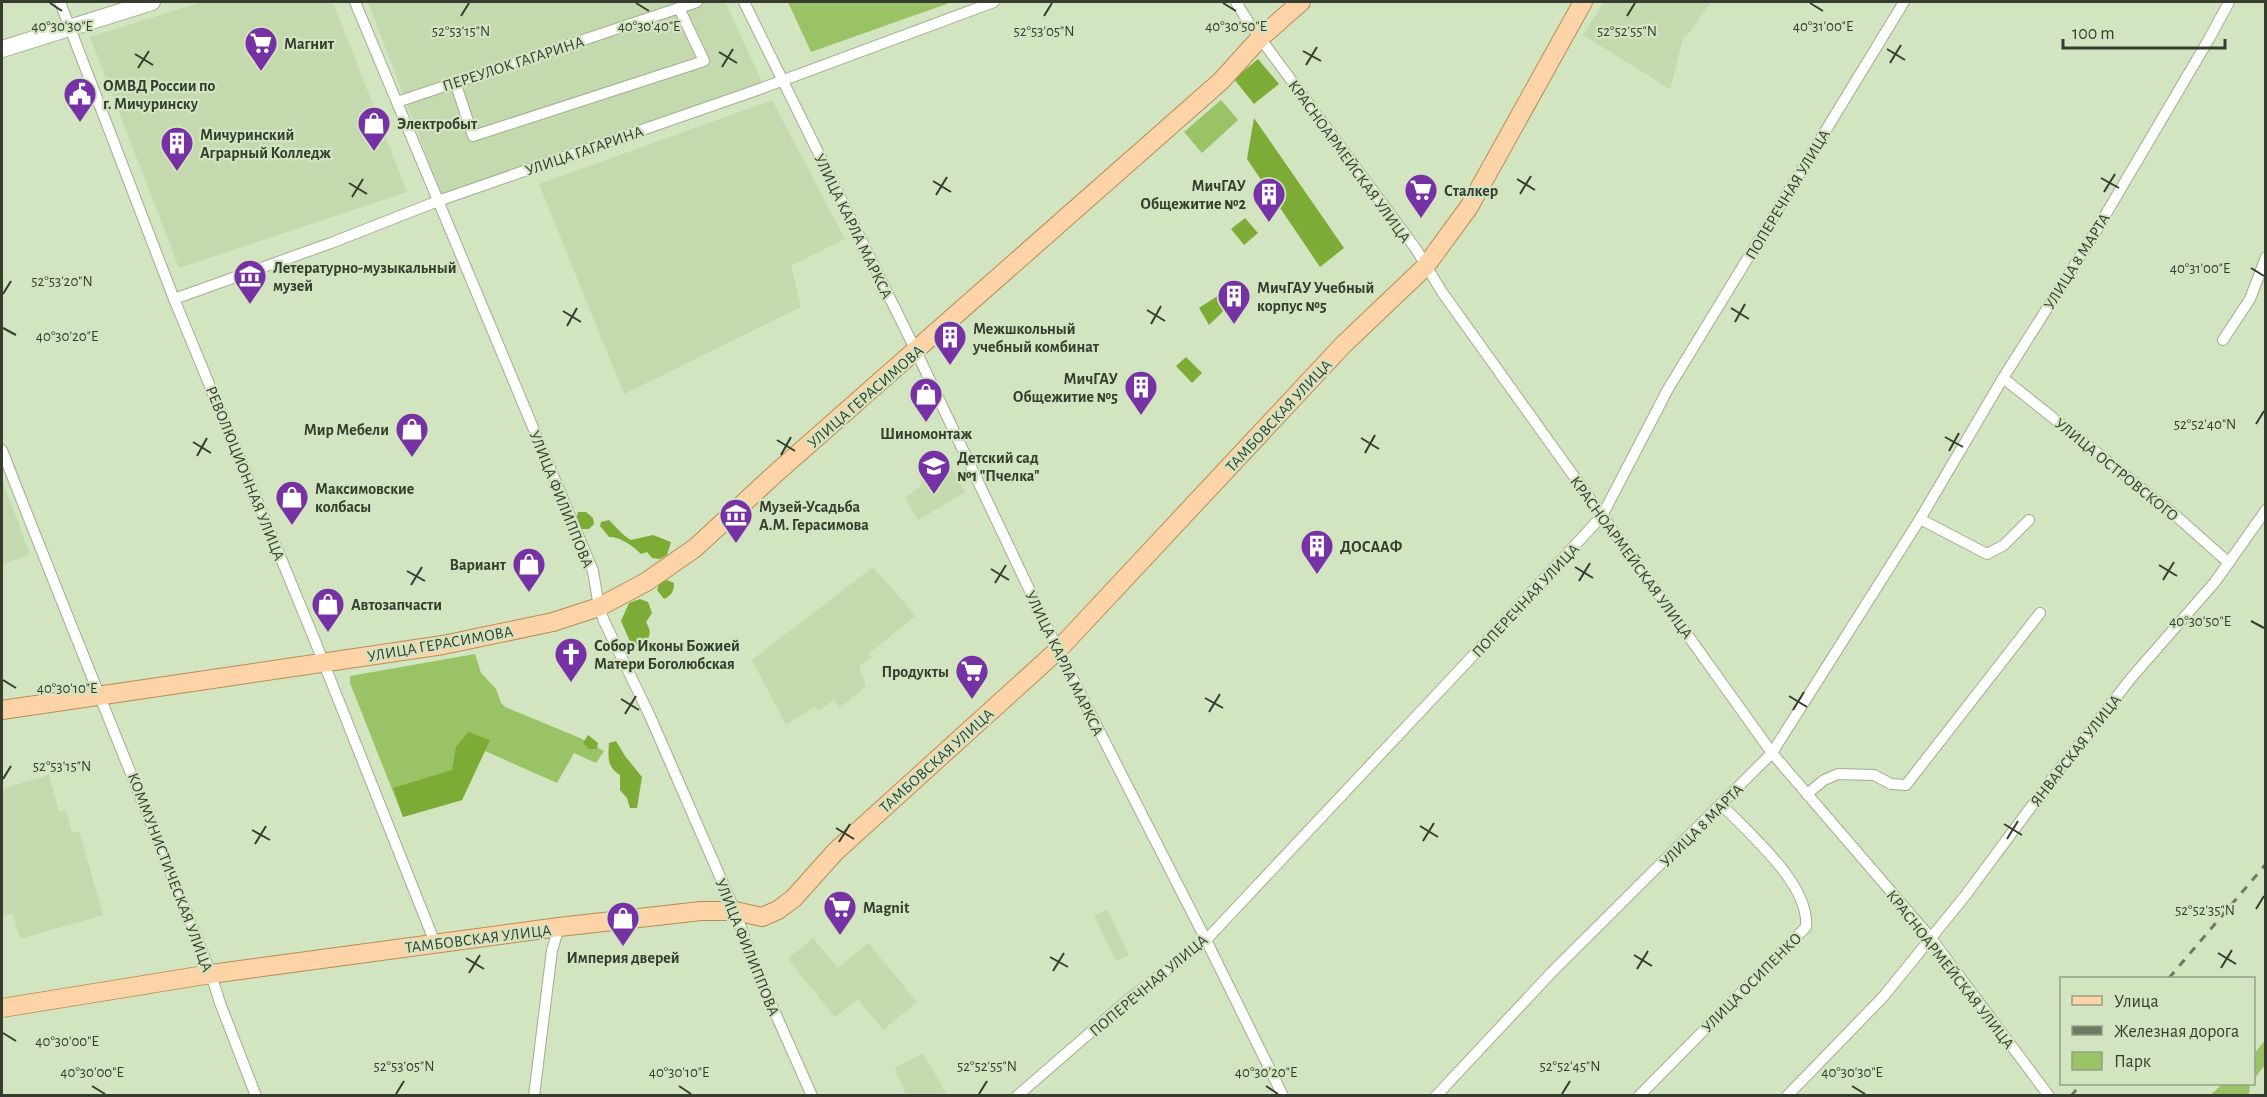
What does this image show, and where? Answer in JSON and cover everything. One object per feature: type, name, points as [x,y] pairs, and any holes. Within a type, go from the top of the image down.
[{"type":"main road","points":[[2,49],[152,2]]},
{"type":"main road","name":"УЛИЦА ГЕРАСИМОВА","points":[[2,710],[453,643],[553,622],[599,607],[646,582],[695,548],[775,474],[1221,81],[1260,38],[1301,2]]},
{"type":"main road","name":"ТАМБОВСКАЯ УЛИЦА","points":[[2,1008],[211,974],[559,927],[701,910],[735,911],[762,917],[778,910],[794,898],[835,852],[1058,650],[1343,345],[1425,267],[1469,207],[1582,2]]},
{"type":"street","name":"РЕВОЛЮЦИОННАЯ УЛИЦА","points":[[60,2],[174,299],[435,943]]},
{"type":"street","name":"УЛИЦА ФИЛИППОВА","points":[[355,2],[592,571],[599,607],[649,714],[735,911],[757,972],[812,1095]]},
{"type":"street","name":"ПЕРЕУЛОК ГАГАРИНА","points":[[397,102],[697,2]]},
{"type":"street","name":"УЛИЦА КАРЛА МАРКСА","points":[[744,2],[916,351],[1058,650],[1283,1095]]},
{"type":"street","name":"УЛИЦА ГАГАРИНА","points":[[174,299],[331,243],[438,201],[994,2]]},
{"type":"street","name":"КРАСНОАРМЕЙСКАЯ УЛИЦА","points":[[1236,2],[1260,38],[1416,249],[1425,267],[1772,753],[1930,937],[2049,1095]]},
{"type":"street","name":"ПОПЕРЕЧНАЯ УЛИЦА","points":[[1017,1095],[1129,999],[1206,939],[1602,516],[1668,389],[1904,2]]},
{"type":"street","name":"УЛИЦА 8 МАРТА","points":[[1436,1095],[1552,972],[1772,753],[1920,519],[2003,378],[2093,236],[2210,39],[2229,2]]},
{"type":"street","points":[[455,82],[473,136],[704,61],[679,8]]},
{"type":"street","points":[[2223,340],[2250,299],[2265,257]]},
{"type":"street","name":"УЛИЦА ОСТРОВСКОГО","points":[[2003,378],[2175,515],[2229,563]]},
{"type":"street","name":"КОММУНИСТИЧЕСКАЯ УЛИЦА","points":[[2,450],[89,674],[211,974],[256,1095]]},
{"type":"street","name":"ЯНВАРСКАЯ УЛИЦА","points":[[1787,1095],[1883,997],[1965,896],[2048,784],[2132,677],[2229,563],[2265,510]]},
{"type":"street","points":[[1920,519],[1988,554],[2004,545],[2029,520]]},
{"type":"street","points":[[1807,794],[1824,780],[1838,774],[1874,775],[1891,784],[1906,785],[2040,613]]},
{"type":"street","name":"УЛИЦА ОСИПЕНКО","points":[[1639,1095],[1806,927],[1807,917],[1797,888],[1721,804]]},
{"type":"street","points":[[534,1095],[552,950],[559,927]]},
{"type":"shaded area","points":[[202,2],[333,2],[407,192],[179,268],[90,37]]},
{"type":"shaded area","points":[[368,2],[725,2],[763,84],[441,194]]},
{"type":"shaded area","points":[[1604,2],[1711,2],[1690,32],[1683,38],[1670,89],[1583,35]]},
{"type":"shaded area","points":[[772,100],[845,239],[791,266],[801,307],[624,394],[539,184]]},
{"type":"shaded area","name":"Детский сад №1 \"Пчелка\"","points":[[949,464],[965,492],[918,520],[905,498],[920,486],[923,478]]},
{"type":"shaded area","points":[[2,480],[30,554],[2,565]]},
{"type":"shaded area","points":[[873,567],[916,616],[869,653],[872,657],[859,666],[866,686],[840,708],[834,700],[819,711],[814,707],[786,725],[752,660]]},
{"type":"shaded area","points":[[49,775],[59,812],[66,810],[72,833],[79,831],[103,915],[20,939],[13,914],[2,917],[2,789]]},
{"type":"shaded area","points":[[1107,909],[1129,955],[1116,961],[1094,916]]},
{"type":"shaded area","points":[[813,938],[838,968],[868,943],[917,1002],[883,1030],[858,999],[835,1017],[788,959]]},
{"type":"shaded area","points":[[923,1053],[947,1095],[906,1095],[895,1068]]},
{"type":"green space","points":[[788,2],[952,2],[811,52]]},
{"type":"green space","points":[[1258,59],[1279,84],[1254,104],[1234,79]]},
{"type":"green space","points":[[1221,100],[1238,120],[1202,153],[1184,132]]},
{"type":"green space","points":[[1254,118],[1344,248],[1320,267],[1247,159]]},
{"type":"green space","points":[[1245,218],[1258,233],[1244,245],[1231,229]]},
{"type":"green space","points":[[1233,286],[1239,296],[1209,325],[1199,308]]},
{"type":"green space","points":[[1186,357],[1202,373],[1192,383],[1176,366]]},
{"type":"green space","points":[[578,512],[586,512],[593,518],[594,524],[589,529],[581,529],[576,520]]},
{"type":"green space","points":[[609,520],[631,540],[653,535],[671,542],[667,555],[660,559],[652,558],[647,552],[641,554],[626,542],[609,537],[600,526],[601,522]]},
{"type":"green space","points":[[667,580],[674,583],[674,588],[671,594],[664,599],[657,590],[659,584]]},
{"type":"green space","points":[[640,599],[648,602],[652,613],[646,622],[649,635],[645,644],[632,646],[621,621],[629,603]]},
{"type":"green space","points":[[475,654],[481,673],[496,689],[505,707],[580,738],[604,751],[596,763],[574,753],[557,783],[485,751],[462,800],[403,817],[350,683],[350,676]]},
{"type":"green space","points":[[468,732],[490,740],[462,800],[403,817],[393,788],[452,770],[456,747]]},
{"type":"green space","points":[[588,735],[598,743],[597,749],[589,749],[583,743]]},
{"type":"green space","points":[[616,741],[642,777],[637,808],[630,808],[627,798],[620,790],[620,775],[609,761],[609,743]]},
{"type":"green space","points":[[2265,1040],[2265,1065],[2255,1078],[2255,1053]]},
{"type":"green space","points":[[2222,1085],[2250,1085],[2249,1095],[2210,1095]]},
{"type":"railway","points":[[2170,977],[2266,864]]},
{"type":"railway","points":[[2071,1096],[2080,1085]]},
{"type":"place","name":"Магнит","points":[[261,72]]},
{"type":"place","name":"ОМВД России по г. Мичуринску","points":[[80,123]]},
{"type":"place","name":"Электробыт","points":[[374,152]]},
{"type":"place","name":"Мичуринский Аграрный Колледж","points":[[177,172]]},
{"type":"place","name":"Сталкер","points":[[1421,219]]},
{"type":"place","name":"МичГАУ Общежитие №2","points":[[1269,223]]},
{"type":"place","name":"Летературно-музыкальный музей","points":[[250,305]]},
{"type":"place","name":"МичГАУ Учебный корпус №5","points":[[1234,325]]},
{"type":"place","name":"Межшкольный учебный комбинат","points":[[950,366]]},
{"type":"place","name":"МичГАУ Общежитие №5","points":[[1141,416]]},
{"type":"place","name":"Шиномонтаж","points":[[926,423]]},
{"type":"place","name":"Мир Мебели","points":[[412,458]]},
{"type":"place","name":"Детский сад №1 \"Пчелка\"","points":[[934,495]]},
{"type":"place","name":"Максимовские колбасы","points":[[292,526]]},
{"type":"place","name":"Музей-Усадьба А.М. Герасимова","points":[[736,544]]},
{"type":"place","name":"ДОСААФ","points":[[1317,575]]},
{"type":"place","name":"Вариант","points":[[529,593]]},
{"type":"place","name":"Автозапчасти","points":[[328,633]]},
{"type":"place","name":"Собор Иконы Божией Матери Боголюбская","points":[[571,683]]},
{"type":"place","name":"Продукты","points":[[972,700]]},
{"type":"place","name":"Magnit","points":[[840,936]]},
{"type":"place","name":"Империя дверей","points":[[623,947]]}]
